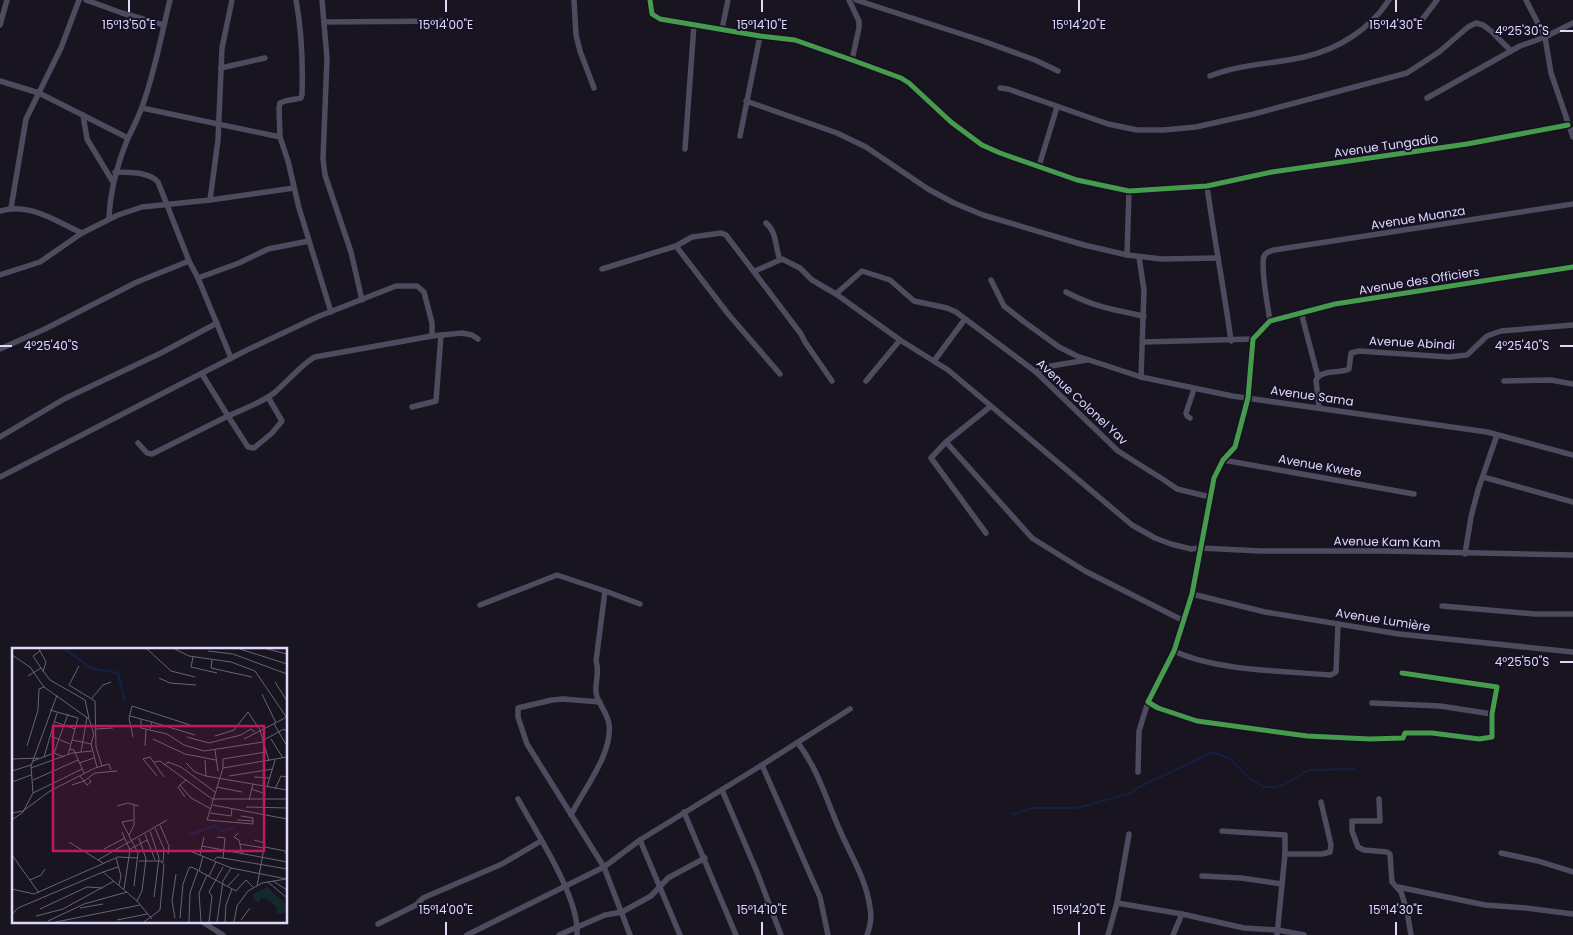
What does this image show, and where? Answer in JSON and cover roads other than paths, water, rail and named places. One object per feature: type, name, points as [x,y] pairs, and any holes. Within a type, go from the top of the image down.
[{"type":"street","points":[[0,26],[7,0]]},
{"type":"street","points":[[11,208],[26,119],[61,48],[79,0]]},
{"type":"street","points":[[86,0],[164,25]]},
{"type":"street","points":[[109,219],[110,192],[115,172],[142,108],[153,76],[170,0]]},
{"type":"street","points":[[210,200],[218,124],[222,48],[232,0]]},
{"type":"street","points":[[296,0],[303,64],[302,95],[301,98],[280,103],[280,137],[330,312]]},
{"type":"street","points":[[322,0],[326,58],[323,159],[325,175],[351,252],[362,300]]},
{"type":"street","points":[[574,0],[576,34],[580,51],[594,88]]},
{"type":"street","name":"Avenue Tungadio","points":[[650,0],[652,14],[656,17],[760,36],[795,40],[901,78],[909,83],[951,122],[982,145],[1077,180],[1129,191],[1207,186],[1272,172],[1467,144],[1568,125]]},
{"type":"street","points":[[722,29],[728,0]]},
{"type":"street","points":[[849,0],[859,21],[852,60]]},
{"type":"street","points":[[856,0],[983,41],[1058,70]]},
{"type":"street","points":[[1210,76],[1235,68],[1305,57],[1336,45],[1354,36],[1370,24],[1389,0]]},
{"type":"street","points":[[1421,21],[1437,0]]},
{"type":"street","points":[[1526,0],[1545,37],[1551,73],[1573,137]]},
{"type":"street","points":[[324,22],[449,21]]},
{"type":"street","points":[[1000,88],[1008,89],[1108,124],[1137,130],[1164,130],[1196,127],[1314,99],[1407,73],[1439,52],[1468,27],[1476,23],[1483,25],[1491,31],[1511,50]]},
{"type":"street","points":[[1426,98],[1511,50],[1545,37],[1573,23]]},
{"type":"street","points":[[685,149],[694,25]]},
{"type":"street","points":[[740,136],[760,36]]},
{"type":"street","points":[[221,68],[265,58]]},
{"type":"street","points":[[0,81],[40,93],[128,138]]},
{"type":"street","points":[[746,101],[837,132],[866,146],[928,189],[954,203],[983,215],[1127,256],[1162,259],[1218,258]]},
{"type":"street","points":[[1039,166],[1057,107]]},
{"type":"street","points":[[142,108],[280,137]]},
{"type":"street","points":[[1565,114],[1573,112]]},
{"type":"street","points":[[84,115],[86,139],[113,182]]},
{"type":"street","points":[[115,172],[147,175],[158,182],[189,261],[198,278],[231,358]]},
{"type":"street","points":[[1207,186],[1231,341]]},
{"type":"street","points":[[0,275],[40,262],[82,233],[109,219],[142,206],[210,200],[294,188]]},
{"type":"street","points":[[1127,256],[1129,191]]},
{"type":"street","name":"Avenue Muanza","points":[[1270,321],[1263,269],[1263,258],[1266,253],[1274,250],[1573,204]]},
{"type":"street","points":[[0,212],[11,208],[35,210],[82,233]]},
{"type":"street","points":[[755,271],[780,260],[774,233],[766,223]]},
{"type":"street","points":[[602,269],[676,246],[692,236],[724,234],[755,271],[801,334],[832,381]]},
{"type":"street","points":[[198,278],[239,263],[268,249],[309,241]]},
{"type":"street","points":[[676,246],[729,315],[780,374]]},
{"type":"street","points":[[1139,257],[1144,290],[1142,377]]},
{"type":"street","name":"Avenue Kam Kam","points":[[780,260],[800,268],[812,280],[836,294],[900,340],[948,370],[1132,525],[1155,538],[1171,544],[1185,548],[1261,551],[1385,551],[1573,555]]},
{"type":"street","points":[[0,349],[45,329],[137,282],[189,261]]},
{"type":"street","name":"Avenue des Officiers","points":[[1270,321],[1335,304],[1573,267]]},
{"type":"street","name":"Avenue Colonel Yav","points":[[836,294],[862,271],[890,280],[914,301],[947,308],[965,319],[1036,372],[1118,450],[1171,486],[1210,497]]},
{"type":"street","name":"Avenue Sama","points":[[991,280],[1001,301],[1012,313],[1059,347],[1088,360],[1142,377],[1194,389],[1248,398],[1487,432],[1573,455]]},
{"type":"street","points":[[0,477],[231,358],[330,312],[396,286],[417,286],[426,296],[432,322],[432,336]]},
{"type":"street","points":[[1066,292],[1103,308],[1144,316]]},
{"type":"street","points":[[1301,312],[1318,377],[1316,380],[1319,407]]},
{"type":"street","points":[[934,361],[965,319]]},
{"type":"street","points":[[1138,772],[1139,731],[1148,702],[1174,651],[1184,621],[1192,594],[1217,469],[1222,460],[1235,447],[1248,398],[1253,339],[1270,321]]},
{"type":"street","points":[[0,437],[64,399],[161,353],[217,323]]},
{"type":"street","name":"Avenue Abindi","points":[[1318,377],[1326,372],[1343,372],[1349,369],[1351,353],[1359,351],[1450,357],[1466,355],[1487,336],[1501,331],[1573,325]]},
{"type":"street","points":[[138,443],[147,453],[152,454],[268,398],[315,357],[441,335],[469,334],[478,339]]},
{"type":"street","points":[[412,407],[436,401],[441,335]]},
{"type":"street","points":[[1143,342],[1253,339]]},
{"type":"street","points":[[866,381],[900,340]]},
{"type":"street","points":[[1036,372],[1051,366],[1088,360]]},
{"type":"street","points":[[202,374],[248,447],[254,448],[272,434],[282,421],[268,398]]},
{"type":"street","points":[[1504,381],[1551,380],[1573,384]]},
{"type":"street","points":[[1190,418],[1186,413],[1194,389]]},
{"type":"street","points":[[986,533],[932,458],[946,442],[991,406]]},
{"type":"street","points":[[1465,554],[1471,517],[1482,477],[1497,435]]},
{"type":"street","points":[[946,442],[1032,538],[1085,571],[1184,621]]},
{"type":"street","name":"Avenue Kwete","points":[[1222,460],[1414,494]]},
{"type":"street","points":[[1482,477],[1573,502]]},
{"type":"street","points":[[480,605],[557,575],[640,604]]},
{"type":"street","points":[[571,815],[593,777],[608,745],[606,711],[596,692],[598,669],[596,661],[605,591]]},
{"type":"street","name":"Avenue Lumière","points":[[1192,594],[1265,612],[1338,624],[1420,636],[1573,652]]},
{"type":"street","points":[[1442,606],[1535,614],[1573,614]]},
{"type":"street","points":[[1174,651],[1193,660],[1208,663],[1331,675],[1336,672],[1338,624]]},
{"type":"street","points":[[1148,702],[1158,708],[1196,721],[1307,736],[1370,739],[1403,738],[1405,733],[1432,733],[1479,739],[1492,737],[1492,714],[1497,687],[1402,673]]},
{"type":"street","points":[[600,702],[552,700],[518,708],[518,717],[528,744],[604,867],[630,935]]},
{"type":"street","points":[[1372,703],[1440,706],[1492,714]]},
{"type":"street","points":[[467,935],[604,867],[640,840],[850,709]]},
{"type":"street","points":[[798,743],[818,775],[860,876],[871,909],[871,920],[867,935]]},
{"type":"street","points":[[762,765],[820,897],[828,935]]},
{"type":"street","points":[[722,790],[757,872],[780,934]]},
{"type":"street","points":[[518,799],[565,886],[578,927],[577,935]]},
{"type":"street","points":[[1379,799],[1380,821],[1352,821],[1352,831],[1358,847],[1364,850],[1390,853],[1392,857],[1392,882],[1398,887],[1484,905],[1573,914]]},
{"type":"street","points":[[1286,854],[1322,854],[1330,852],[1331,845],[1321,802]]},
{"type":"street","points":[[684,812],[736,935]]},
{"type":"street","points":[[1222,831],[1285,835],[1286,854],[1278,932]]},
{"type":"street","points":[[1108,935],[1117,903],[1129,834]]},
{"type":"street","points":[[640,840],[680,935]]},
{"type":"street","points":[[378,924],[416,905],[423,898],[502,864],[541,841]]},
{"type":"street","points":[[1501,853],[1538,861],[1573,872]]},
{"type":"street","points":[[559,935],[605,915],[622,912],[651,896],[668,878],[704,858]]},
{"type":"street","points":[[1202,876],[1241,878],[1282,884]]},
{"type":"street","points":[[1398,887],[1407,911],[1411,935]]},
{"type":"street","points":[[1117,903],[1182,914],[1244,928],[1304,935]]},
{"type":"street","points":[[1173,935],[1182,914]]},
{"type":"street","points":[[203,922],[223,935]]},
{"type":"waterway","points":[[1013,814],[1033,808],[1077,808],[1132,793],[1137,788],[1213,752],[1230,759],[1249,778],[1264,787],[1283,785],[1309,770],[1354,769]]}]
